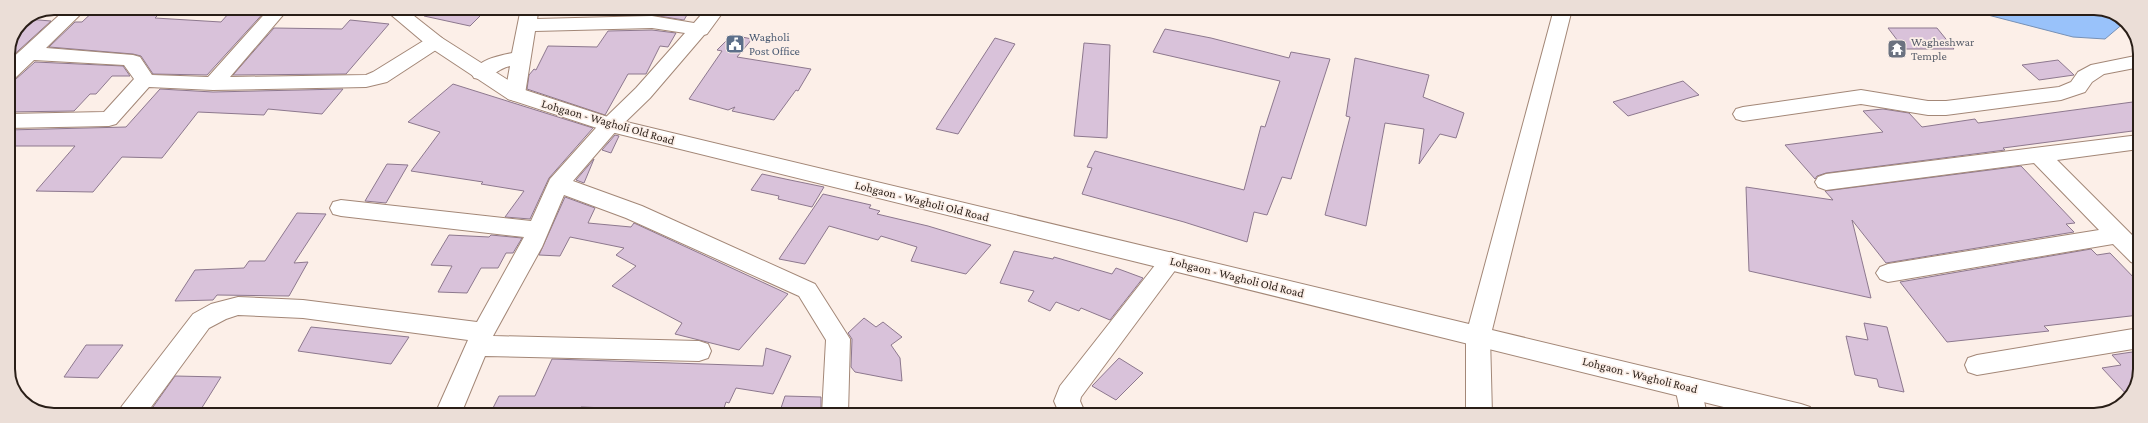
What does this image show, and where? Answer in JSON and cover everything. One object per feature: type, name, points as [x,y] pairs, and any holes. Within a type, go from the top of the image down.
[{"type":"street","points":[[15,66],[70,15]]},
{"type":"street","points":[[213,84],[274,15]]},
{"type":"street","name":"Lohgaon - Wagholi Old Road","points":[[401,15],[434,42],[515,94],[610,124],[1478,336]]},
{"type":"street","points":[[451,408],[480,339],[531,247],[558,184],[610,124],[642,93],[700,30],[712,15]]},
{"type":"street","points":[[1479,408],[1478,336],[1561,15]]},
{"type":"street","points":[[515,94],[529,17],[652,22],[700,30]]},
{"type":"street","points":[[144,80],[213,84],[366,81],[380,77],[434,42]]},
{"type":"street","points":[[28,53],[124,59],[133,62],[144,80]]},
{"type":"street","points":[[481,73],[498,62],[521,58]]},
{"type":"street","points":[[1742,114],[1846,98],[1876,98],[1928,108],[1946,108],[2054,94],[2078,87],[2085,77],[2098,69],[2133,62]]},
{"type":"street","points":[[15,121],[109,119],[144,80]]},
{"type":"street","points":[[1826,182],[2133,143]]},
{"type":"street","points":[[2039,155],[2133,250]]},
{"type":"street","points":[[558,184],[634,212],[807,290],[838,339],[836,408]]},
{"type":"street","points":[[341,208],[538,230]]},
{"type":"street","points":[[1888,272],[2118,235]]},
{"type":"street","points":[[1070,408],[1068,401],[1070,393],[1171,261]]},
{"type":"street","points":[[136,408],[201,321],[218,311],[238,306],[303,309],[480,339],[698,351]]},
{"type":"street","name":"Lohgaon - Wagholi Road","points":[[1478,336],[1773,408]]},
{"type":"street","points":[[1977,366],[2133,339]]},
{"type":"street","points":[[1688,387],[1692,408]]},
{"type":"water","points":[[1988,15],[2094,15],[2109,18],[2121,26],[2105,39],[2073,37]]},
{"type":"building","points":[[90,15],[158,15],[155,18],[221,22],[227,15],[262,15],[207,75],[153,74],[141,56],[133,54],[49,47],[75,22],[82,22]]},
{"type":"building","points":[[424,15],[481,15],[470,26]]},
{"type":"building","points":[[652,15],[687,15],[684,20]]},
{"type":"building","points":[[36,20],[51,21],[15,54],[18,39],[22,32],[32,22]]},
{"type":"building","points":[[350,20],[389,24],[346,74],[233,75],[274,28],[342,29]]},
{"type":"building","points":[[1888,28],[1937,28],[1954,49],[1904,49]]},
{"type":"building","points":[[1165,29],[1211,38],[1289,58],[1291,52],[1330,59],[1291,179],[1282,177],[1267,215],[1254,212],[1247,242],[1184,222],[1082,194],[1092,168],[1087,167],[1095,151],[1244,190],[1261,126],[1265,127],[1280,81],[1153,52]]},
{"type":"building","points":[[652,30],[676,33],[668,47],[660,46],[646,74],[628,74],[605,115],[527,89],[529,75],[534,69],[536,70],[548,46],[597,47],[608,31]]},
{"type":"building","points":[[732,35],[752,39],[737,57],[811,69],[798,91],[796,90],[774,120],[732,111],[735,107],[728,110],[689,99],[722,51],[717,50]]},
{"type":"building","points":[[995,38],[1015,44],[958,134],[936,129]]},
{"type":"building","points":[[1084,43],[1110,45],[1107,138],[1074,136]]},
{"type":"building","points":[[1355,58],[1429,75],[1423,97],[1464,113],[1456,138],[1440,134],[1419,164],[1424,129],[1385,123],[1366,226],[1325,215],[1350,117],[1346,116]]},
{"type":"building","points":[[2058,60],[2074,75],[2039,80],[2022,65]]},
{"type":"building","points":[[35,62],[123,66],[130,76],[112,76],[96,94],[90,94],[74,111],[15,112],[16,79]]},
{"type":"building","points":[[1683,81],[1699,95],[1628,116],[1613,102]]},
{"type":"building","points":[[453,84],[593,128],[549,178],[530,219],[505,217],[524,191],[481,184],[483,182],[411,171],[440,132],[408,122]]},
{"type":"building","points":[[160,89],[213,92],[343,89],[322,114],[268,109],[264,115],[198,112],[162,158],[122,157],[93,192],[36,191],[75,146],[15,146],[15,130],[126,127]]},
{"type":"building","points":[[2133,102],[2133,131],[2003,148],[2005,150],[1826,173],[1817,176],[1815,179],[1785,145],[1883,132],[1863,111],[1883,109],[1909,113],[1922,127],[1975,119],[1978,123]]},
{"type":"building","points":[[615,135],[619,136],[611,153],[602,150]]},
{"type":"building","points":[[594,159],[584,183],[576,180]]},
{"type":"building","points":[[387,164],[408,165],[386,203],[365,201]]},
{"type":"building","points":[[2021,166],[2075,223],[2066,224],[2074,232],[1886,263],[1852,220],[1871,298],[1749,271],[1746,187],[1833,200],[1825,191]]},
{"type":"building","points":[[762,174],[824,187],[812,207],[778,199],[779,196],[751,190]]},
{"type":"building","points":[[823,194],[871,205],[869,208],[880,211],[877,214],[928,226],[991,245],[966,274],[911,261],[917,247],[881,236],[878,240],[829,226],[805,264],[779,259]]},
{"type":"building","points":[[565,197],[595,208],[588,223],[631,227],[634,223],[788,294],[739,350],[675,334],[682,323],[612,286],[636,266],[616,255],[624,248],[570,237],[560,256],[539,255]]},
{"type":"building","points":[[297,213],[326,214],[294,263],[308,262],[289,296],[217,295],[213,300],[175,301],[195,270],[244,268],[249,261],[265,261]]},
{"type":"building","points":[[449,235],[489,237],[491,235],[522,238],[513,253],[506,253],[498,268],[481,268],[467,293],[438,292],[452,266],[431,265]]},
{"type":"building","points":[[2091,249],[2097,255],[2110,253],[2133,277],[2133,316],[2044,326],[2049,331],[1947,342],[1900,282]]},
{"type":"building","points":[[1014,251],[1053,259],[1054,257],[1112,274],[1116,268],[1143,278],[1110,320],[1081,308],[1079,311],[1056,302],[1050,311],[1028,301],[1034,291],[1000,283]]},
{"type":"building","points":[[864,318],[876,327],[883,322],[902,337],[891,345],[900,358],[902,381],[855,372],[851,367],[852,339],[848,333]]},
{"type":"building","points":[[1864,323],[1887,327],[1904,392],[1879,387],[1877,379],[1855,375],[1846,336],[1868,340]]},
{"type":"building","points":[[311,327],[409,337],[391,364],[298,351]]},
{"type":"building","points":[[86,345],[123,345],[98,378],[64,377]]},
{"type":"building","points":[[766,348],[791,356],[773,394],[736,388],[729,403],[726,402],[724,408],[493,408],[499,396],[535,396],[552,359],[763,366]]},
{"type":"building","points":[[2133,352],[2132,376],[2130,384],[2125,393],[2102,368],[2121,365],[2112,355]]},
{"type":"building","points":[[1119,358],[1143,373],[1116,400],[1092,386]]},
{"type":"building","points":[[175,376],[221,377],[202,408],[152,408]]},
{"type":"building","points":[[785,396],[821,397],[821,408],[781,408]]},
{"type":"place","name":"Wagholi Post Office","points":[[735,44]]},
{"type":"place","name":"Wagheshwar Temple","points":[[1897,49]]}]
